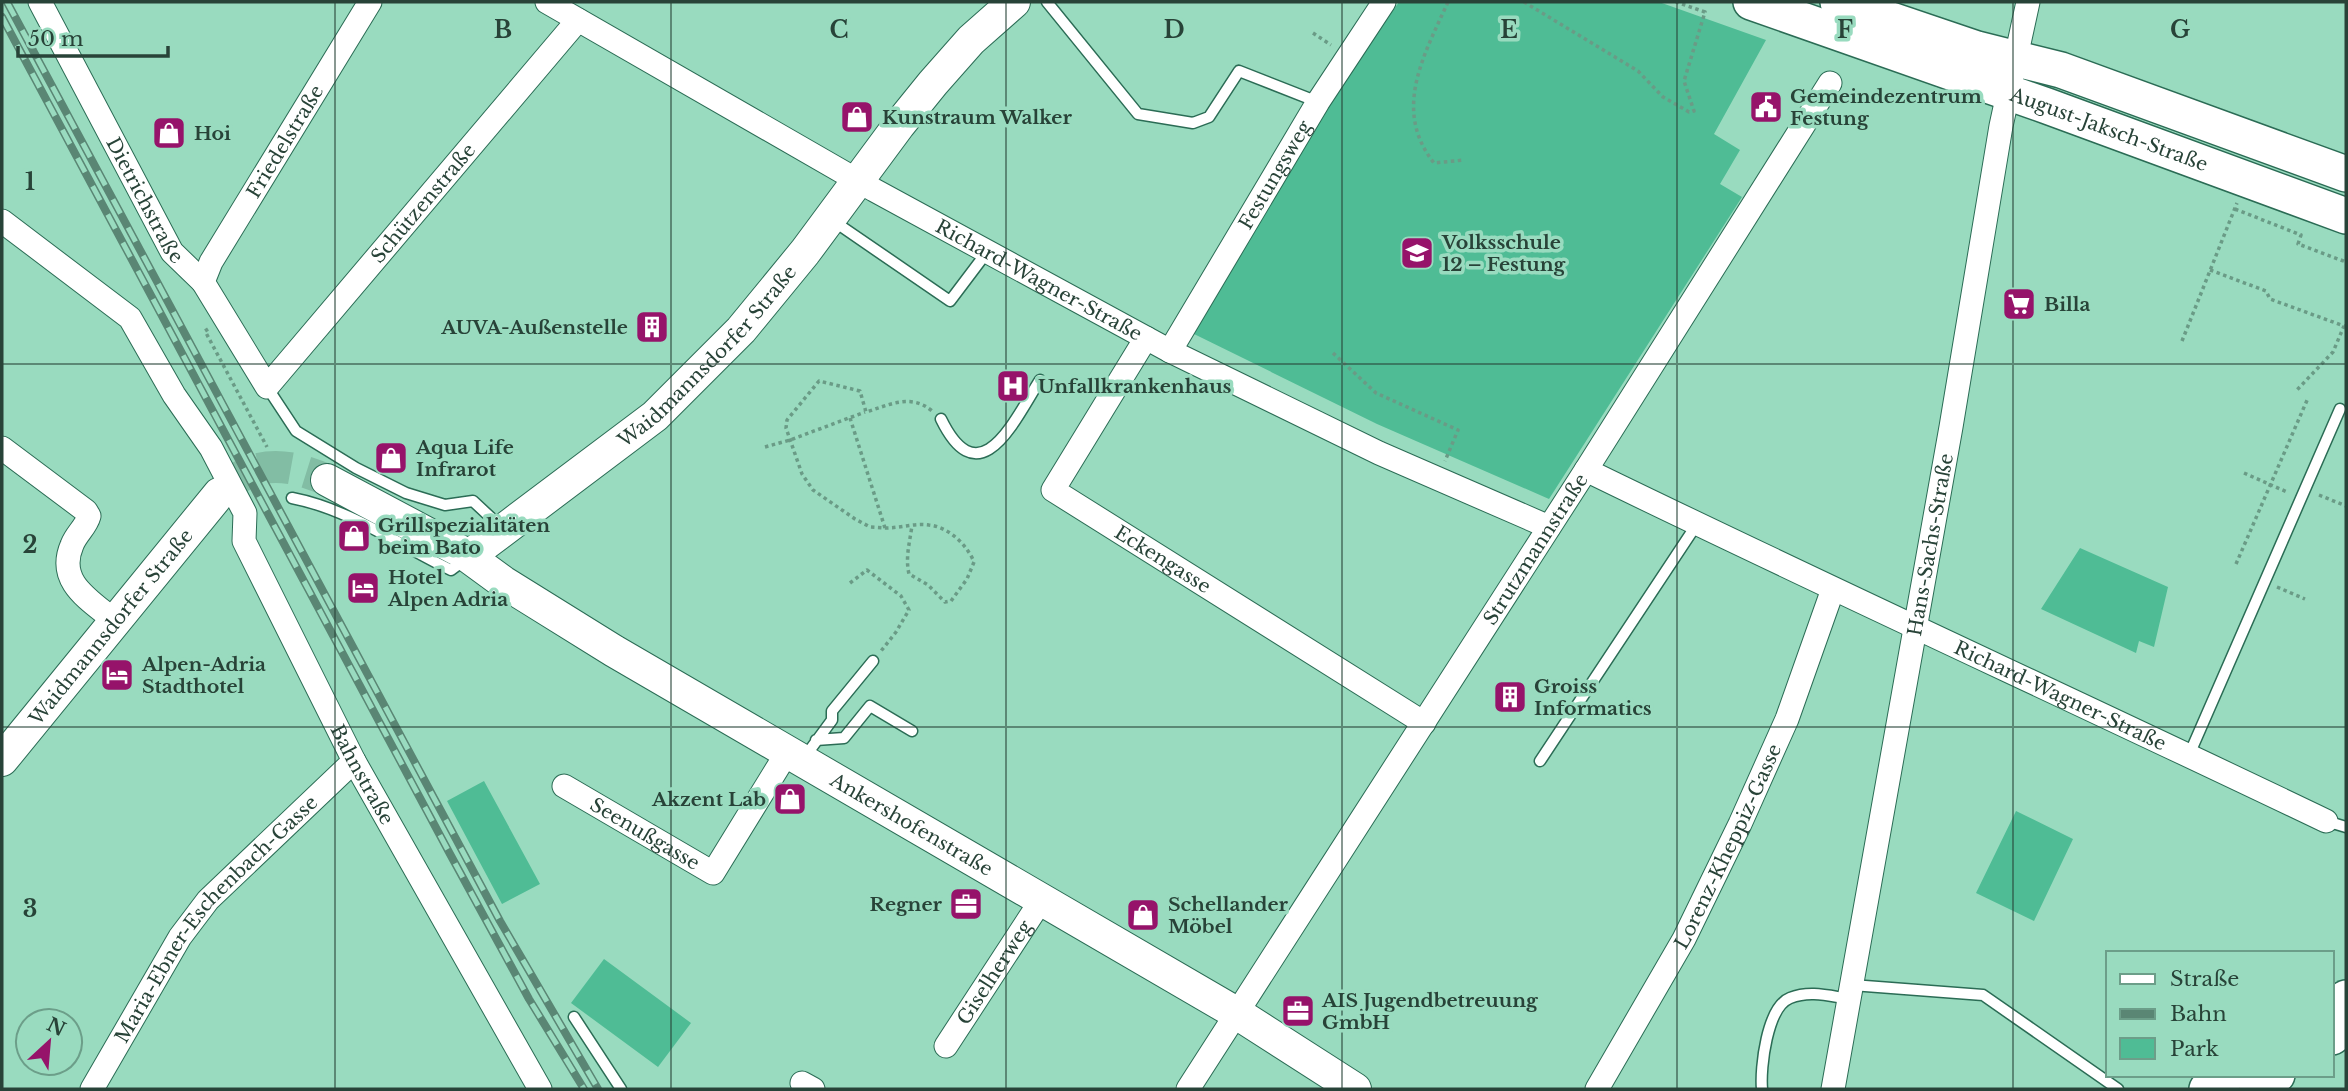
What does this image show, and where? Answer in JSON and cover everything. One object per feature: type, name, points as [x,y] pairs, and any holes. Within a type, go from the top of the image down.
[{"type":"main road","name":"August-Jaksch-Straße","points":[[1751,2],[2008,93],[2241,194],[2346,216]]},
{"type":"main road","name":"August-Jaksch-Straße","points":[[1846,3],[1977,49],[2062,70],[2346,174]]},
{"type":"main road","points":[[2207,1089],[2225,1077]]},
{"type":"main road","points":[[2257,1089],[2274,1077]]},
{"type":"street","name":"Dietrichstraße","points":[[40,2],[172,252],[204,282],[267,387]]},
{"type":"street","name":"Friedelstraße","points":[[204,282],[211,262],[370,2]]},
{"type":"street","name":"Richard-Wagner-Straße","points":[[547,2],[857,180],[1170,351],[1296,414],[1549,527]]},
{"type":"street","name":"Waidmannsdorfer Straße","points":[[469,556],[655,416],[741,330],[805,252],[933,83],[971,40],[1014,2]]},
{"type":"street","name":"Festungsweg","points":[[1170,351],[1318,102],[1384,2]]},
{"type":"street","name":"Hans-Sachs-Straße","points":[[1833,1089],[2008,93],[2028,2]]},
{"type":"street","name":"Schützenstraße","points":[[267,387],[578,20]]},
{"type":"street","name":"Strutzmannstraße","points":[[1188,1089],[1586,470],[1830,83]]},
{"type":"street","name":"Bahnstraße","points":[[2,221],[130,318],[174,395],[211,448],[244,513],[244,541],[354,761],[532,1086]]},
{"type":"street","name":"Eckengasse","points":[[1146,338],[1054,490],[1424,723]]},
{"type":"street","points":[[2,448],[86,511],[89,516],[87,523],[74,541],[66,560],[70,579],[86,597],[115,621]]},
{"type":"street","name":"Richard-Wagner-Straße","points":[[1586,470],[1914,628],[2336,824]]},
{"type":"street","points":[[327,480],[469,556]]},
{"type":"street","name":"Waidmannsdorfer Straße","points":[[2,760],[219,494]]},
{"type":"street","name":"Ankershofenstraße","points":[[469,556],[503,582],[603,644],[802,751],[1042,899],[1238,1014],[1355,1089]]},
{"type":"street","name":"Lorenz-Kheppiz-Gasse","points":[[1597,1089],[1684,939],[1740,824],[1787,719],[1833,589]]},
{"type":"street","name":"Seenußgasse","points":[[564,786],[713,873],[802,751]]},
{"type":"street","name":"Maria-Ebner-Eschenbach-Gasse","points":[[92,1089],[180,937],[208,900],[354,761]]},
{"type":"street","name":"Giselherweg","points":[[946,1046],[1042,899]]},
{"type":"lane","points":[[1046,2],[1138,114],[1192,123],[1209,117],[1240,71],[1318,102]]},
{"type":"lane","points":[[830,219],[950,301],[987,251]]},
{"type":"lane","points":[[941,419],[950,436],[961,447],[970,453],[980,454],[999,444],[1040,380]]},
{"type":"lane","points":[[267,387],[296,431],[331,454],[406,493],[445,505],[473,501],[503,530]]},
{"type":"lane","points":[[2189,755],[2340,409]]},
{"type":"lane","points":[[292,498],[343,513],[451,570],[469,556]]},
{"type":"lane","points":[[1540,761],[1697,524]]},
{"type":"lane","points":[[802,751],[832,720],[832,712],[873,661]]},
{"type":"lane","points":[[802,751],[844,738],[870,706],[912,731]]},
{"type":"lane","points":[[1762,1089],[1765,1043],[1776,1014],[1787,999],[1811,993],[1851,992],[1983,995],[2118,1089]]},
{"type":"lane","points":[[574,1017],[621,1089]]},
{"type":"path","points":[[1448,2],[1414,86],[1413,118],[1424,150],[1434,163],[1464,160]]},
{"type":"path","points":[[1524,2],[1638,71],[1663,97],[1689,113],[1694,111],[1684,82],[1705,12],[1676,2]]},
{"type":"path","points":[[2182,341],[2241,194],[2301,235],[2298,244],[2346,262]]},
{"type":"path","points":[[2210,270],[2266,291],[2270,299],[2344,326],[2333,352],[2295,392]]},
{"type":"path","points":[[1333,353],[1376,393],[1458,430],[1437,478]]},
{"type":"path","points":[[866,412],[860,391],[819,381],[787,420],[786,428],[802,474],[813,490],[870,527],[885,528],[912,525],[929,525],[954,536],[974,562],[972,570],[951,601],[945,602],[928,585],[909,573],[907,565],[912,525]]},
{"type":"path","points":[[2236,564],[2308,398]]},
{"type":"path","points":[[765,447],[903,400],[912,400],[926,406],[941,419]]},
{"type":"path","points":[[850,418],[885,528]]},
{"type":"path","points":[[2244,473],[2288,492],[2320,495],[2346,506]]},
{"type":"path","points":[[850,583],[867,570],[901,596],[909,610],[873,661]]},
{"type":"path","points":[[2265,582],[2305,599]]},
{"type":"green space","points":[[1399,2],[1659,2],[1766,40],[1714,134],[1740,150],[1720,184],[1742,197],[1549,499],[1377,424],[1194,334],[1331,100]]},
{"type":"green space","points":[[2080,548],[2168,587],[2154,647],[2139,641],[2136,653],[2041,609]]},
{"type":"green space","points":[[484,781],[540,884],[502,904],[447,801]]},
{"type":"green space","points":[[2016,811],[2073,839],[2034,921],[1976,893]]},
{"type":"green space","points":[[604,959],[691,1023],[658,1067],[571,1003]]},
{"type":"tunnel","points":[[219,494],[244,475],[270,467],[297,470],[327,480]]},
{"type":"railway","points":[[7,2],[500,921],[598,1089]]},
{"type":"railway","points":[[2,17],[450,854],[529,999],[584,1089]]},
{"type":"place","name":"Gemeindezentrum Festung","points":[[1766,107]]},
{"type":"place","name":"Kunstraum Walker","points":[[857,117]]},
{"type":"place","name":"Hoi","points":[[169,133]]},
{"type":"place","name":"Volksschule 12 – Festung","points":[[1417,253]]},
{"type":"place","name":"Billa","points":[[2019,304]]},
{"type":"place","name":"AUVA-Außenstelle","points":[[652,327]]},
{"type":"place","name":"Unfallkrankenhaus","points":[[1013,386]]},
{"type":"place","name":"Aqua Life Infrarot","points":[[391,458]]},
{"type":"place","name":"Grillspezialitäten beim Bato","points":[[354,536]]},
{"type":"place","name":"Hotel Alpen Adria","points":[[363,588]]},
{"type":"place","name":"Alpen-Adria Stadthotel","points":[[117,675]]},
{"type":"place","name":"Groiss Informatics","points":[[1510,697]]},
{"type":"place","name":"Akzent Lab","points":[[790,799]]},
{"type":"place","name":"Regner","points":[[966,904]]},
{"type":"place","name":"Schellander Möbel","points":[[1143,915]]},
{"type":"place","name":"AIS Jugendbetreuung GmbH","points":[[1298,1011]]}]
